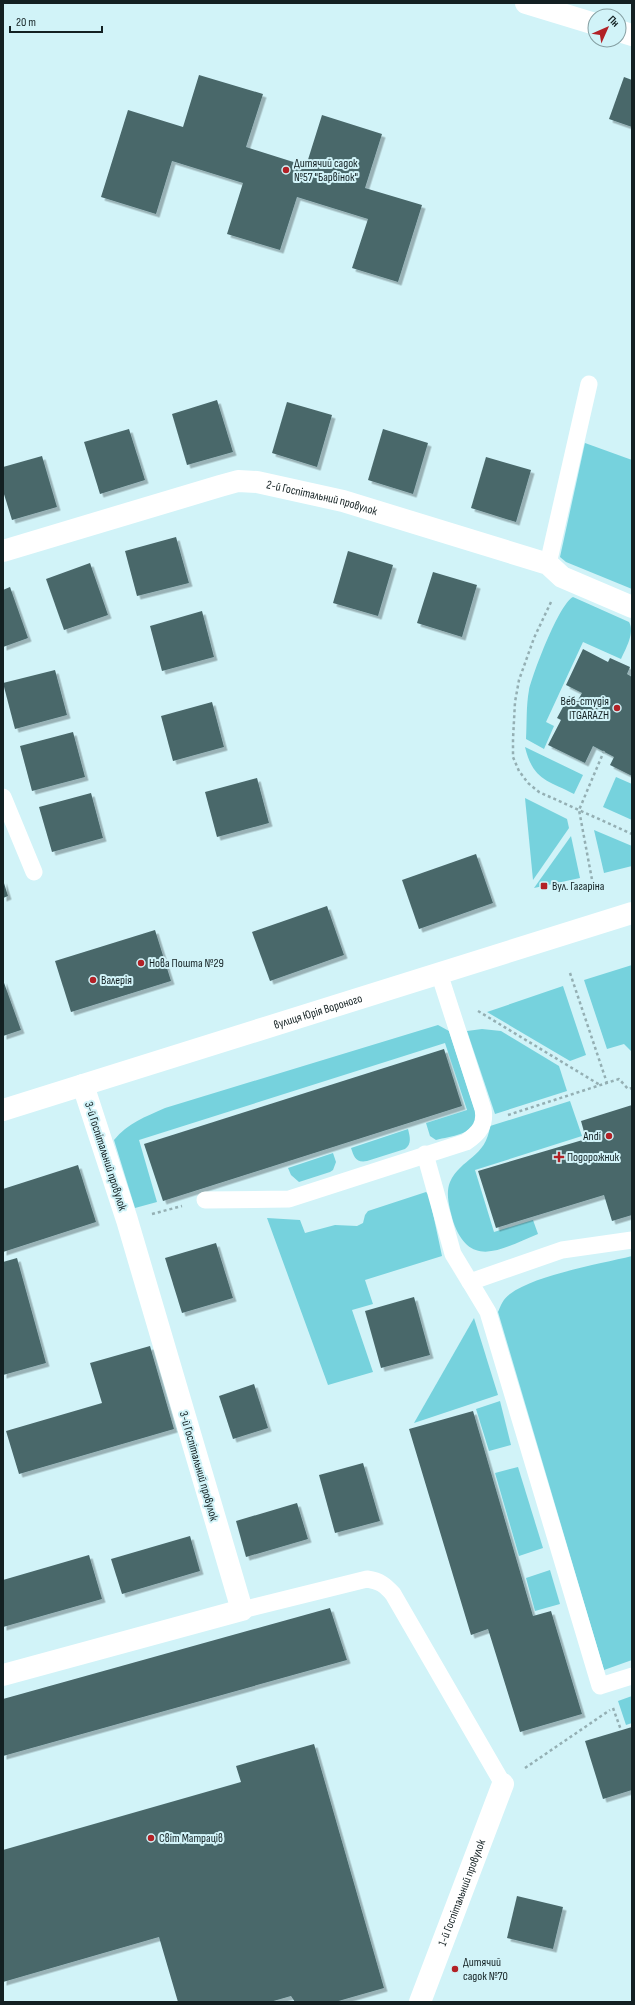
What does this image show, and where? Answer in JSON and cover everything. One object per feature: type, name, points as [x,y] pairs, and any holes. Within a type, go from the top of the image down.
[{"type":"street","points":[[526,3],[587,22]]},
{"type":"street","name":"2-й Госпітальний провулок","points":[[3,551],[238,481],[257,482],[343,501],[555,570],[632,608]]},
{"type":"street","name":"вулиця Юрія Вороного","points":[[3,1110],[632,913]]},
{"type":"street","name":"3-й Госпітальний провулок","points":[[83,1085],[126,1220],[242,1610]]},
{"type":"street","points":[[3,1675],[242,1610]]},
{"type":"street","name":"1-й Госпітальний провулок","points":[[420,2002],[503,1784]]},
{"type":"lane","points":[[555,570],[589,384]]},
{"type":"lane","points":[[3,797],[34,872]]},
{"type":"lane","points":[[205,1200],[289,1199],[466,1142],[474,1136],[481,1129],[485,1118],[439,973]]},
{"type":"lane","points":[[425,1154],[453,1254],[488,1312],[600,1686],[632,1676]]},
{"type":"lane","points":[[470,1282],[562,1250],[632,1240]]},
{"type":"lane","points":[[242,1610],[367,1579],[378,1580],[393,1594],[503,1784]]},
{"type":"path","points":[[555,570],[519,680],[515,702],[513,757],[519,771],[528,783],[539,792],[632,834]]},
{"type":"path","points":[[594,885],[579,810],[604,751]]},
{"type":"path","points":[[570,973],[607,1083]]},
{"type":"path","points":[[475,1010],[601,1085]]},
{"type":"path","points":[[483,1123],[619,1079],[628,1089],[632,1088]]},
{"type":"path","points":[[126,1220],[205,1200]]},
{"type":"path","points":[[503,1784],[613,1708]]},
{"type":"shaded area","points":[[585,443],[632,460],[632,589],[566,562],[560,557]]},
{"type":"shaded area","points":[[573,597],[629,622],[631,631],[621,659],[583,642],[546,722],[554,726],[544,749],[526,739],[529,690],[541,655],[554,625],[567,602]]},
{"type":"shaded area","points":[[525,747],[583,775],[574,794],[542,778],[532,766]]},
{"type":"shaded area","points":[[616,777],[632,784],[632,820],[603,807]]},
{"type":"shaded area","points":[[525,798],[567,819],[569,828],[533,880]]},
{"type":"shaded area","points":[[594,830],[632,846],[632,866],[604,873]]},
{"type":"shaded area","points":[[571,836],[580,878],[534,888]]},
{"type":"shaded area","points":[[632,965],[632,1052],[624,1044],[607,1049],[584,980]]},
{"type":"shaded area","points":[[563,986],[586,1055],[570,1061],[487,1012]]},
{"type":"shaded area","points":[[438,1025],[449,1031],[477,1117],[475,1123],[467,1131],[455,1136],[436,1140],[430,1136],[426,1123],[467,1110],[445,1043],[139,1140],[157,1202],[135,1208],[114,1140],[125,1129],[137,1121],[165,1108]]},
{"type":"shaded area","points":[[482,1029],[501,1031],[559,1066],[567,1091],[495,1114],[467,1031]]},
{"type":"shaded area","points":[[570,1101],[582,1136],[475,1170],[494,1232],[533,1220],[538,1234],[512,1245],[489,1252],[478,1251],[469,1246],[460,1236],[453,1221],[449,1207],[448,1191],[450,1182],[455,1174],[484,1145],[488,1137],[490,1126]]},
{"type":"shaded area","points":[[408,1129],[410,1143],[405,1149],[367,1161],[360,1161],[356,1159],[353,1154],[351,1148]]},
{"type":"shaded area","points":[[333,1153],[336,1162],[333,1170],[330,1172],[299,1182],[291,1175],[288,1168]]},
{"type":"shaded area","points":[[426,1192],[429,1195],[442,1256],[365,1280],[373,1304],[352,1310],[373,1372],[328,1385],[267,1218],[300,1220],[305,1233],[335,1225],[357,1226],[363,1223],[365,1215],[368,1211]]},
{"type":"shaded area","points":[[632,1256],[632,1660],[604,1670],[498,1312],[502,1302],[510,1294],[535,1281],[568,1271]]},
{"type":"shaded area","points":[[474,1318],[498,1395],[414,1423]]},
{"type":"shaded area","points":[[500,1401],[511,1445],[489,1451],[476,1409]]},
{"type":"shaded area","points":[[518,1467],[543,1548],[519,1556],[495,1473]]},
{"type":"shaded area","points":[[550,1570],[560,1604],[535,1611],[526,1578]]},
{"type":"shaded area","points":[[632,1696],[632,1723],[626,1725],[618,1701]]},
{"type":"building","name":"Дитячий садок №57 \"Барвінок\"","points":[[199,75],[263,94],[246,147],[306,166],[322,115],[382,134],[365,188],[422,205],[398,282],[352,268],[368,219],[297,197],[280,250],[227,234],[243,183],[172,161],[156,214],[101,197],[128,110],[183,127]]},
{"type":"building","points":[[624,77],[632,80],[632,127],[609,119]]},
{"type":"building","points":[[217,400],[233,452],[187,465],[172,414]]},
{"type":"building","points":[[287,402],[332,415],[317,467],[272,453]]},
{"type":"building","points":[[129,429],[145,480],[100,494],[84,442]]},
{"type":"building","points":[[383,429],[428,443],[413,494],[368,480]]},
{"type":"building","points":[[42,456],[57,507],[12,520],[3,491],[3,467]]},
{"type":"building","points":[[486,457],[531,470],[516,522],[471,508]]},
{"type":"building","points":[[176,537],[189,583],[137,596],[125,551]]},
{"type":"building","points":[[348,551],[393,565],[378,616],[333,603]]},
{"type":"building","points":[[90,563],[108,615],[64,630],[46,579]]},
{"type":"building","points":[[433,572],[477,585],[462,637],[417,623]]},
{"type":"building","points":[[10,587],[28,638],[3,647],[3,590]]},
{"type":"building","points":[[202,611],[214,657],[162,671],[150,626]]},
{"type":"building","points":[[583,649],[608,662],[610,658],[630,667],[627,674],[632,677],[632,776],[610,765],[614,757],[593,746],[585,763],[548,745],[561,720],[557,718],[569,696],[578,700],[582,693],[566,685]]},
{"type":"building","points":[[55,670],[67,715],[15,729],[3,683]]},
{"type":"building","points":[[212,702],[224,747],[173,761],[161,716]]},
{"type":"building","points":[[73,732],[85,777],[32,791],[20,746]]},
{"type":"building","points":[[257,778],[269,823],[217,837],[205,792]]},
{"type":"building","points":[[91,793],[103,838],[52,852],[39,807]]},
{"type":"building","points":[[476,854],[493,903],[419,929],[402,880]]},
{"type":"building","points":[[3,880],[8,896],[3,898]]},
{"type":"building","points":[[327,906],[344,955],[270,981],[252,932]]},
{"type":"building","points":[[155,930],[171,981],[71,1012],[55,961]]},
{"type":"building","points":[[3,980],[21,1030],[3,1036]]},
{"type":"building","points":[[444,1049],[462,1106],[163,1201],[144,1144]]},
{"type":"building","points":[[632,1105],[632,1215],[612,1221],[604,1195],[496,1228],[478,1171],[586,1139],[581,1121]]},
{"type":"building","points":[[78,1165],[96,1222],[3,1252],[3,1189]]},
{"type":"building","points":[[216,1243],[233,1298],[182,1313],[165,1258]]},
{"type":"building","points":[[17,1258],[46,1363],[3,1375],[3,1262]]},
{"type":"building","points":[[414,1297],[430,1355],[381,1368],[365,1311]]},
{"type":"building","points":[[150,1346],[174,1429],[19,1474],[6,1431],[102,1403],[90,1363]]},
{"type":"building","points":[[254,1384],[268,1428],[233,1439],[219,1396]]},
{"type":"building","points":[[473,1411],[533,1616],[551,1611],[582,1714],[520,1732],[488,1629],[471,1635],[409,1429]]},
{"type":"building","points":[[363,1463],[380,1521],[335,1533],[319,1475]]},
{"type":"building","points":[[297,1503],[308,1539],[246,1557],[236,1521]]},
{"type":"building","points":[[190,1536],[200,1571],[122,1594],[111,1559]]},
{"type":"building","points":[[89,1555],[102,1599],[3,1627],[3,1580]]},
{"type":"building","points":[[330,1608],[347,1660],[3,1756],[3,1699]]},
{"type":"building","points":[[632,1727],[632,1790],[603,1799],[585,1741]]},
{"type":"building","points":[[314,1744],[384,1988],[335,2002],[295,2002],[291,1996],[270,2002],[178,2002],[159,1937],[3,1982],[3,1850],[241,1782],[236,1766]]},
{"type":"building","points":[[517,1896],[563,1907],[553,1949],[507,1938]]},
{"type":"place","name":"Дитячий садок №57 \"Барвінок\"","points":[[286,170]]},
{"type":"place","name":"Веб-студія ITGARAZH","points":[[617,708]]},
{"type":"place","name":"Вул. Гагаріна","points":[[544,886]]},
{"type":"place","name":"Нова Пошта №29","points":[[141,963]]},
{"type":"place","name":"Валерія","points":[[93,980]]},
{"type":"place","name":"Andi","points":[[609,1136]]},
{"type":"place","name":"Подорожник","points":[[559,1157]]},
{"type":"place","name":"Світ Матраців","points":[[151,1838]]},
{"type":"place","name":"Дитячий садок №70","points":[[455,1969]]}]
